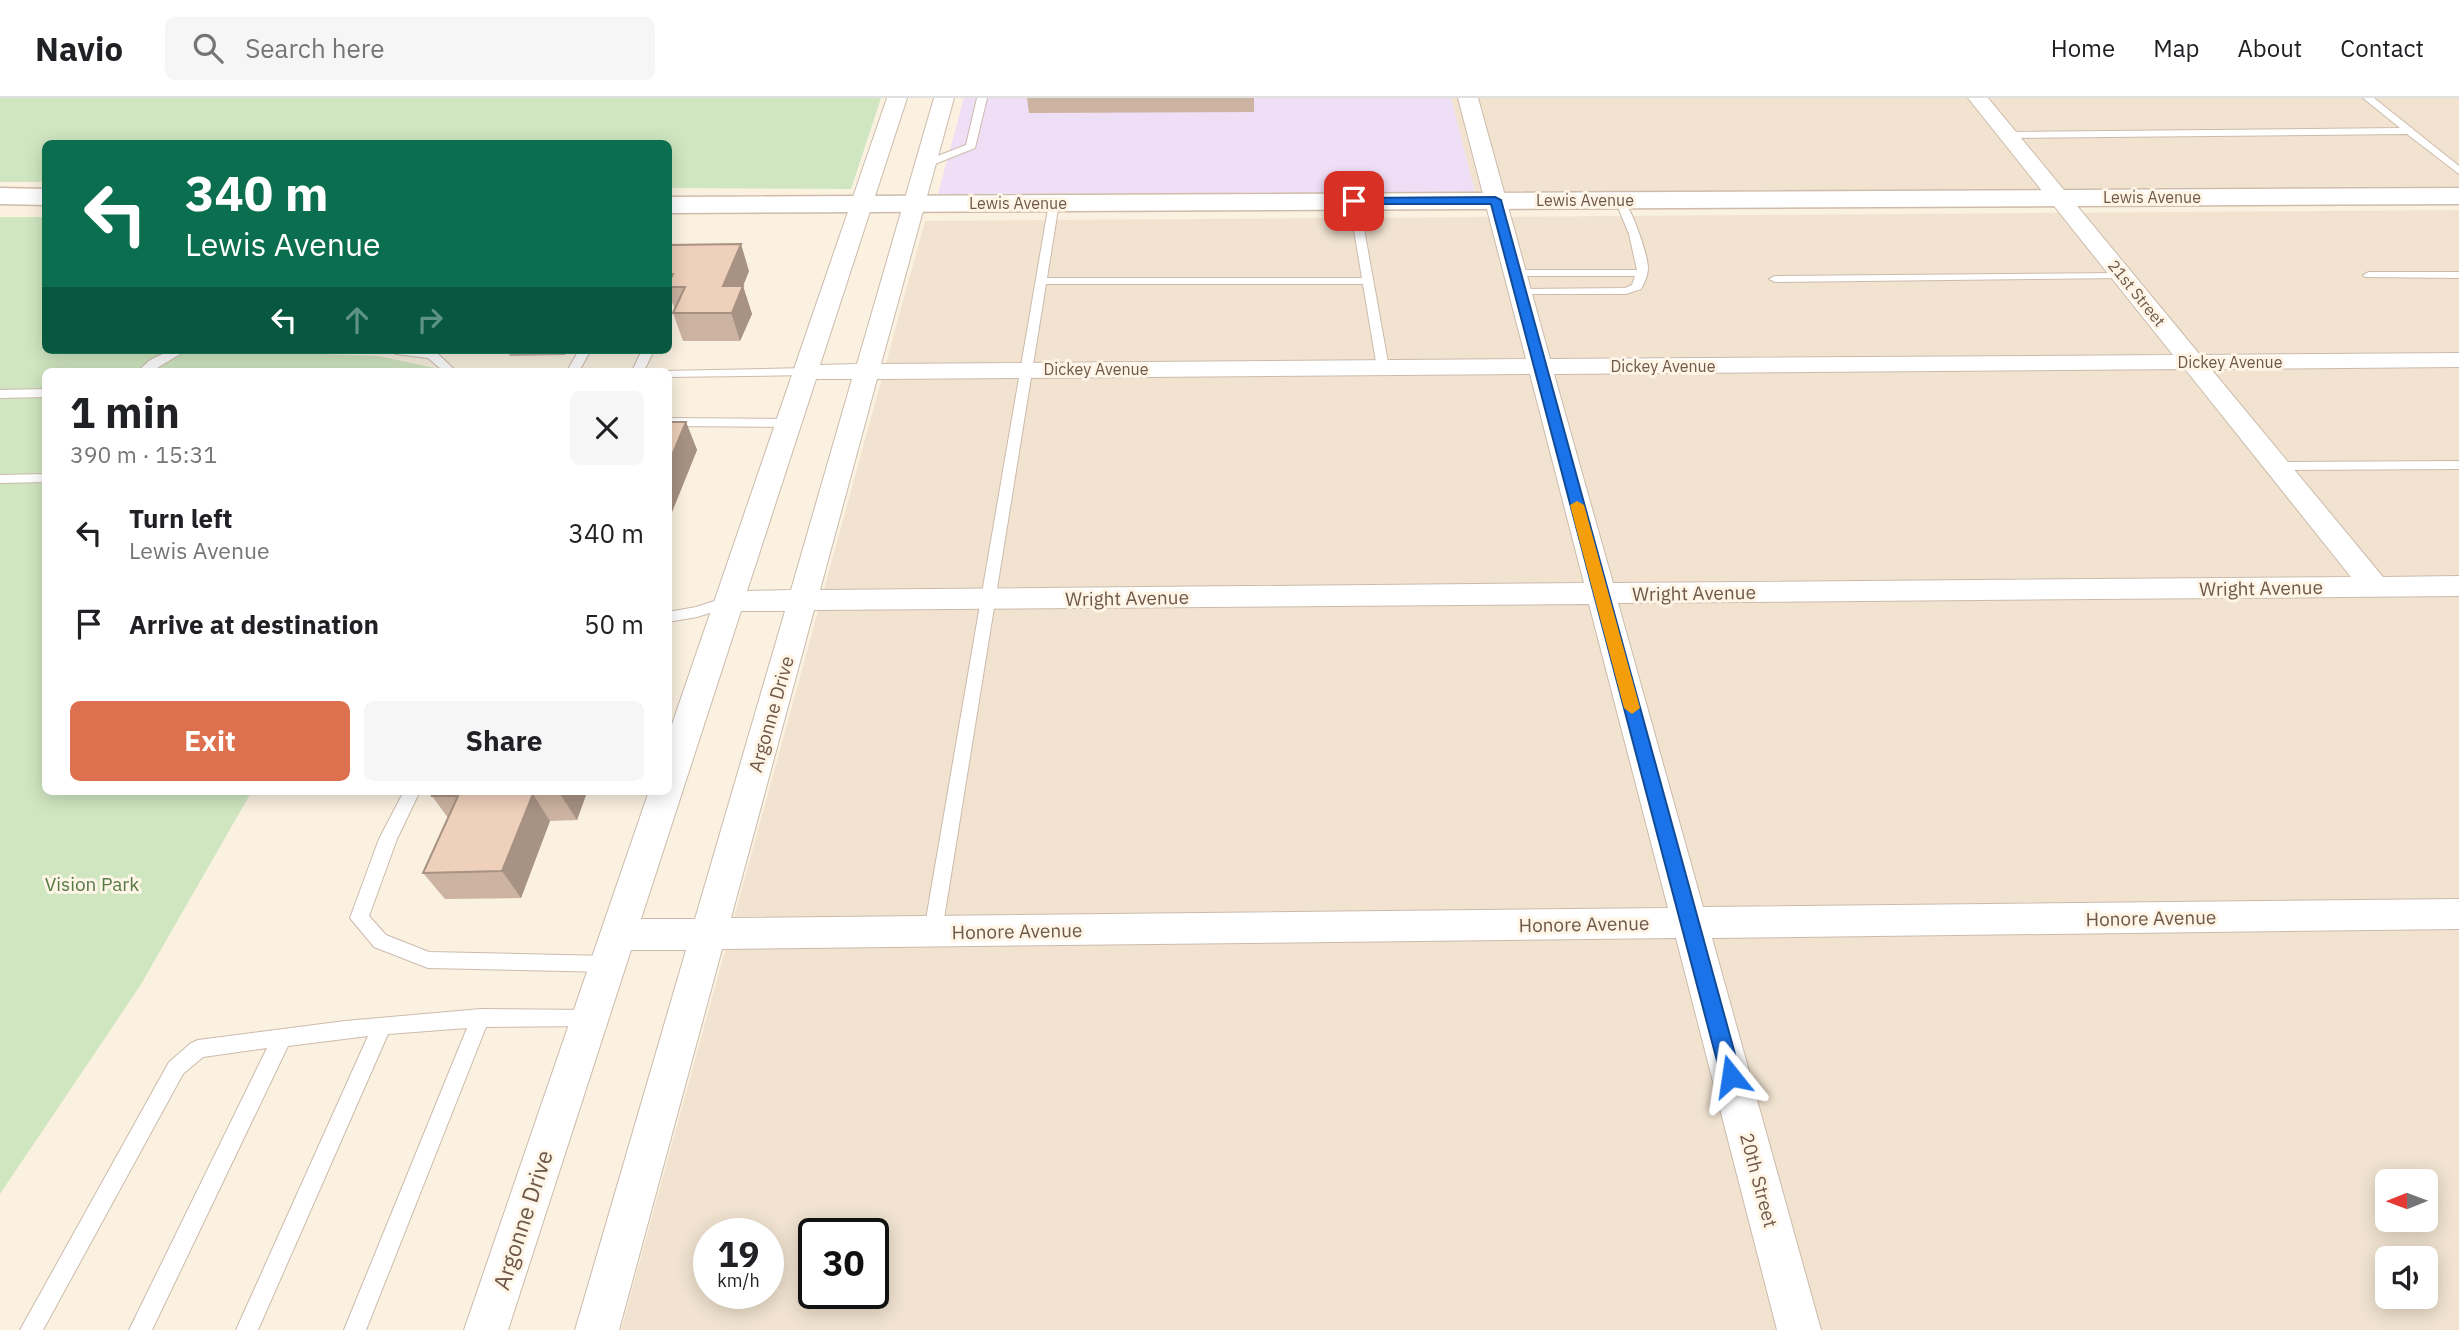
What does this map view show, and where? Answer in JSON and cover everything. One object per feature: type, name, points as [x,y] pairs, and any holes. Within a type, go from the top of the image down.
[{"type":"main road","points":[[0,196],[42,197]]},
{"type":"main road","name":"Lewis Avenue","points":[[672,205],[2459,196]]},
{"type":"street","points":[[672,773],[897,98]]},
{"type":"street","name":"Argonne Drive","points":[[597,1330],[944,98]]},
{"type":"street","name":"20th Street","points":[[1468,98],[1799,1330]]},
{"type":"street","name":"21st Street","points":[[1978,98],[2375,587]]},
{"type":"street","name":"Dickey Avenue","points":[[806,372],[2459,360]]},
{"type":"street","name":"Wright Avenue","points":[[730,601],[2459,586]]},
{"type":"street","name":"Argonne Drive","points":[[486,1330],[665,795]]},
{"type":"street","name":"Honore Avenue","points":[[613,950],[709,934],[2459,914]]},
{"type":"lane","points":[[926,164],[971,146],[982,98]]},
{"type":"lane","points":[[2368,98],[2459,171]]},
{"type":"lane","points":[[2008,135],[2409,131]]},
{"type":"lane","points":[[1517,282],[1626,290],[1637,287],[1643,269],[1634,234],[1620,200]]},
{"type":"lane","points":[[1354,201],[1383,368]]},
{"type":"lane","points":[[933,932],[1054,203]]},
{"type":"lane","points":[[1517,282],[1641,273]]},
{"type":"lane","points":[[2369,275],[2459,275]]},
{"type":"lane","points":[[1775,279],[2123,276]]},
{"type":"lane","points":[[1041,281],[1368,281]]},
{"type":"lane","points":[[148,368],[173,354]]},
{"type":"lane","points":[[437,354],[448,368]]},
{"type":"lane","points":[[672,373],[806,372]]},
{"type":"lane","points":[[0,394],[42,393]]},
{"type":"lane","points":[[672,422],[789,423]]},
{"type":"lane","points":[[2277,466],[2459,465]]},
{"type":"lane","points":[[0,479],[42,478]]},
{"type":"lane","points":[[672,616],[697,612],[730,601]]},
{"type":"lane","points":[[410,795],[388,839],[359,918],[380,942],[428,960],[613,950]]},
{"type":"lane","points":[[355,1330],[481,1017]]},
{"type":"lane","points":[[32,1330],[176,1068],[198,1049],[481,1017],[590,1018]]},
{"type":"lane","points":[[247,1330],[382,1027]]},
{"type":"lane","points":[[141,1330],[282,1038]]},
{"type":"shaded area","points":[[964,98],[1451,98],[1475,192],[938,194]]},
{"type":"shaded area","points":[[1451,98],[2459,98],[2459,186],[1475,192]]},
{"type":"shaded area","points":[[2459,210],[2459,1330],[621,1330],[925,221]]},
{"type":"green space","points":[[0,98],[881,98],[851,189],[672,188],[672,140],[42,140],[42,182],[0,182]]},
{"type":"green space","name":"Vision Park","points":[[0,217],[42,217],[42,354],[378,356],[435,368],[42,368],[42,795],[250,795],[140,986],[0,1194]]},
{"type":"building","points":[[741,244],[723,286],[743,286],[732,313],[673,313],[685,287],[672,287],[672,245]]},
{"type":"building","points":[[672,422],[686,422],[672,455]]},
{"type":"building","points":[[533,795],[502,871],[423,873],[458,796],[432,796]]},
{"type":"slow traffic","points":[[1577,505],[1632,708]]},
{"type":"route","points":[[1354,201],[1495,200],[1731,1076]]}]
